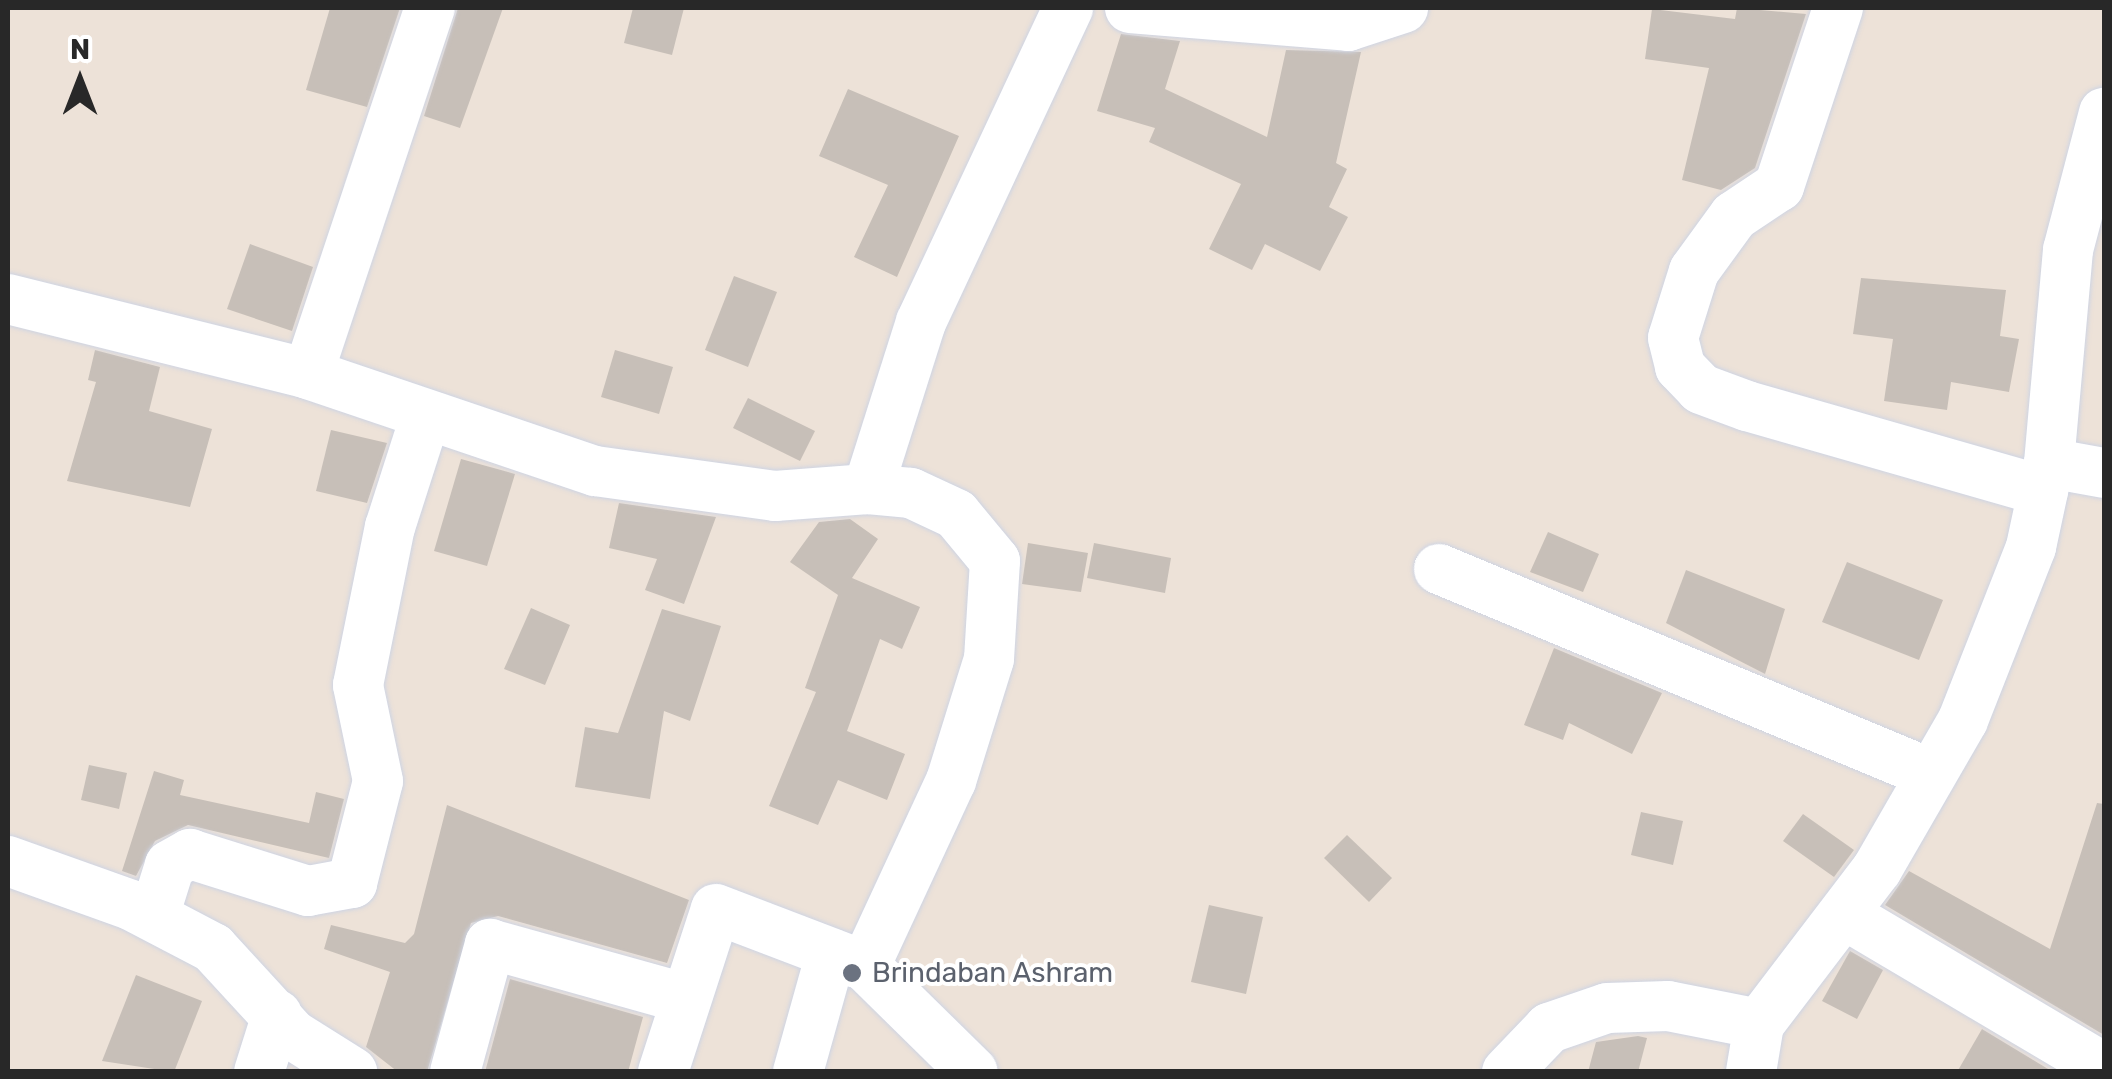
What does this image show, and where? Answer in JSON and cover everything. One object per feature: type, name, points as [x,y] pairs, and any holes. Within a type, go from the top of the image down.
[{"type":"street","points":[[308,374],[430,8]]},
{"type":"street","points":[[868,489],[921,322],[1068,8]]},
{"type":"street","points":[[1130,8],[1348,26],[1403,8]]},
{"type":"street","points":[[1838,8],[1779,186],[1734,216],[1686,289],[1673,338],[1680,366],[1701,388],[1747,406],[2046,477],[2104,472]]},
{"type":"street","points":[[1506,1072],[1549,1028],[1606,1008],[1668,1006],[1755,1048],[1847,916],[1932,774],[2002,634],[2046,477],[2058,314],[2092,194],[2104,113]]},
{"type":"street","points":[[8,299],[308,374],[513,451],[675,486],[775,496],[868,489],[922,497],[967,523],[995,561],[998,599],[951,781],[848,960],[798,1072]]},
{"type":"street","points":[[154,916],[170,865],[190,854],[308,891],[352,883],[378,781],[358,686],[390,527],[425,418]]},
{"type":"street","points":[[1439,569],[1742,688],[1932,774]]},
{"type":"street","points":[[8,861],[154,916],[213,948],[277,1014],[352,1072]]},
{"type":"street","points":[[663,1072],[716,909],[848,960],[973,1072]]},
{"type":"street","points":[[1847,916],[2104,1068]]},
{"type":"street","points":[[455,1072],[490,944],[684,998]]},
{"type":"street","points":[[259,1072],[277,1014]]},
{"type":"building","points":[[330,8],[400,8],[367,107],[306,90]]},
{"type":"building","points":[[458,8],[503,8],[460,128],[424,116]]},
{"type":"building","points":[[633,8],[684,8],[672,55],[624,43]]},
{"type":"building","points":[[1737,8],[1806,14],[1755,168],[1721,190],[1682,180],[1709,68],[1645,59],[1652,9],[1735,19]]},
{"type":"building","points":[[1121,34],[1180,41],[1165,89],[1267,137],[1286,50],[1361,52],[1336,163],[1347,169],[1329,207],[1348,217],[1320,271],[1265,244],[1252,270],[1209,249],[1241,184],[1149,142],[1155,128],[1097,111]]},
{"type":"building","points":[[848,89],[959,136],[897,277],[854,257],[888,185],[819,156]]},
{"type":"building","points":[[250,244],[313,267],[292,331],[227,309]]},
{"type":"building","points":[[734,276],[777,292],[748,367],[705,350]]},
{"type":"building","points":[[1861,278],[2006,290],[2000,336],[2019,339],[2009,392],[1951,382],[1947,410],[1884,401],[1893,339],[1853,334]]},
{"type":"building","points":[[95,350],[160,367],[149,411],[212,429],[190,507],[67,481],[96,382],[88,380]]},
{"type":"building","points":[[615,350],[673,367],[659,414],[601,397]]},
{"type":"building","points":[[748,398],[815,431],[800,461],[733,428]]},
{"type":"building","points":[[331,430],[387,443],[367,503],[316,491]]},
{"type":"building","points":[[461,459],[515,474],[487,566],[434,551]]},
{"type":"building","points":[[619,503],[716,517],[684,604],[645,590],[657,559],[609,548]]},
{"type":"building","points":[[850,519],[878,539],[852,578],[920,607],[902,649],[880,639],[847,731],[905,754],[887,800],[838,780],[818,825],[769,806],[816,692],[805,688],[838,595],[790,562],[819,522]]},
{"type":"building","points":[[1548,532],[1599,554],[1583,592],[1530,572]]},
{"type":"building","points":[[1028,543],[1088,553],[1081,592],[1022,584]]},
{"type":"building","points":[[1094,543],[1171,558],[1165,593],[1087,578]]},
{"type":"building","points":[[1847,562],[1943,600],[1919,660],[1822,622]]},
{"type":"building","points":[[1686,570],[1785,609],[1765,674],[1666,623]]},
{"type":"building","points":[[531,608],[570,625],[545,685],[504,669]]},
{"type":"building","points":[[662,609],[721,626],[690,721],[664,711],[650,799],[575,787],[585,727],[618,733]]},
{"type":"building","points":[[1554,648],[1662,693],[1632,754],[1569,723],[1563,740],[1524,725]]},
{"type":"building","points":[[89,765],[127,773],[119,809],[81,800]]},
{"type":"building","points":[[154,771],[184,780],[180,795],[309,823],[316,792],[344,799],[329,858],[188,825],[155,841],[136,876],[122,871]]},
{"type":"building","points":[[2097,803],[2104,804],[2104,1035],[1885,905],[1909,871],[2050,949]]},
{"type":"building","points":[[447,805],[689,900],[667,963],[498,916],[471,923],[427,1072],[398,1072],[366,1047],[390,972],[324,949],[331,925],[405,943],[414,934]]},
{"type":"building","points":[[1641,812],[1683,821],[1673,865],[1631,855]]},
{"type":"building","points":[[1803,814],[1854,850],[1834,877],[1783,841]]},
{"type":"building","points":[[1347,835],[1392,878],[1369,902],[1324,858]]},
{"type":"building","points":[[1209,905],[1263,917],[1246,994],[1191,982]]},
{"type":"building","points":[[1850,951],[1883,970],[1857,1019],[1822,1001]]},
{"type":"building","points":[[136,975],[202,1001],[174,1072],[102,1061]]},
{"type":"building","points":[[510,979],[643,1017],[628,1072],[485,1072]]},
{"type":"building","points":[[1982,1029],[2053,1072],[1957,1072]]},
{"type":"building","points":[[1647,1038],[1638,1072],[1588,1072],[1596,1042]]},
{"type":"place","name":"Brindaban Ashram","points":[[852,973]]}]
